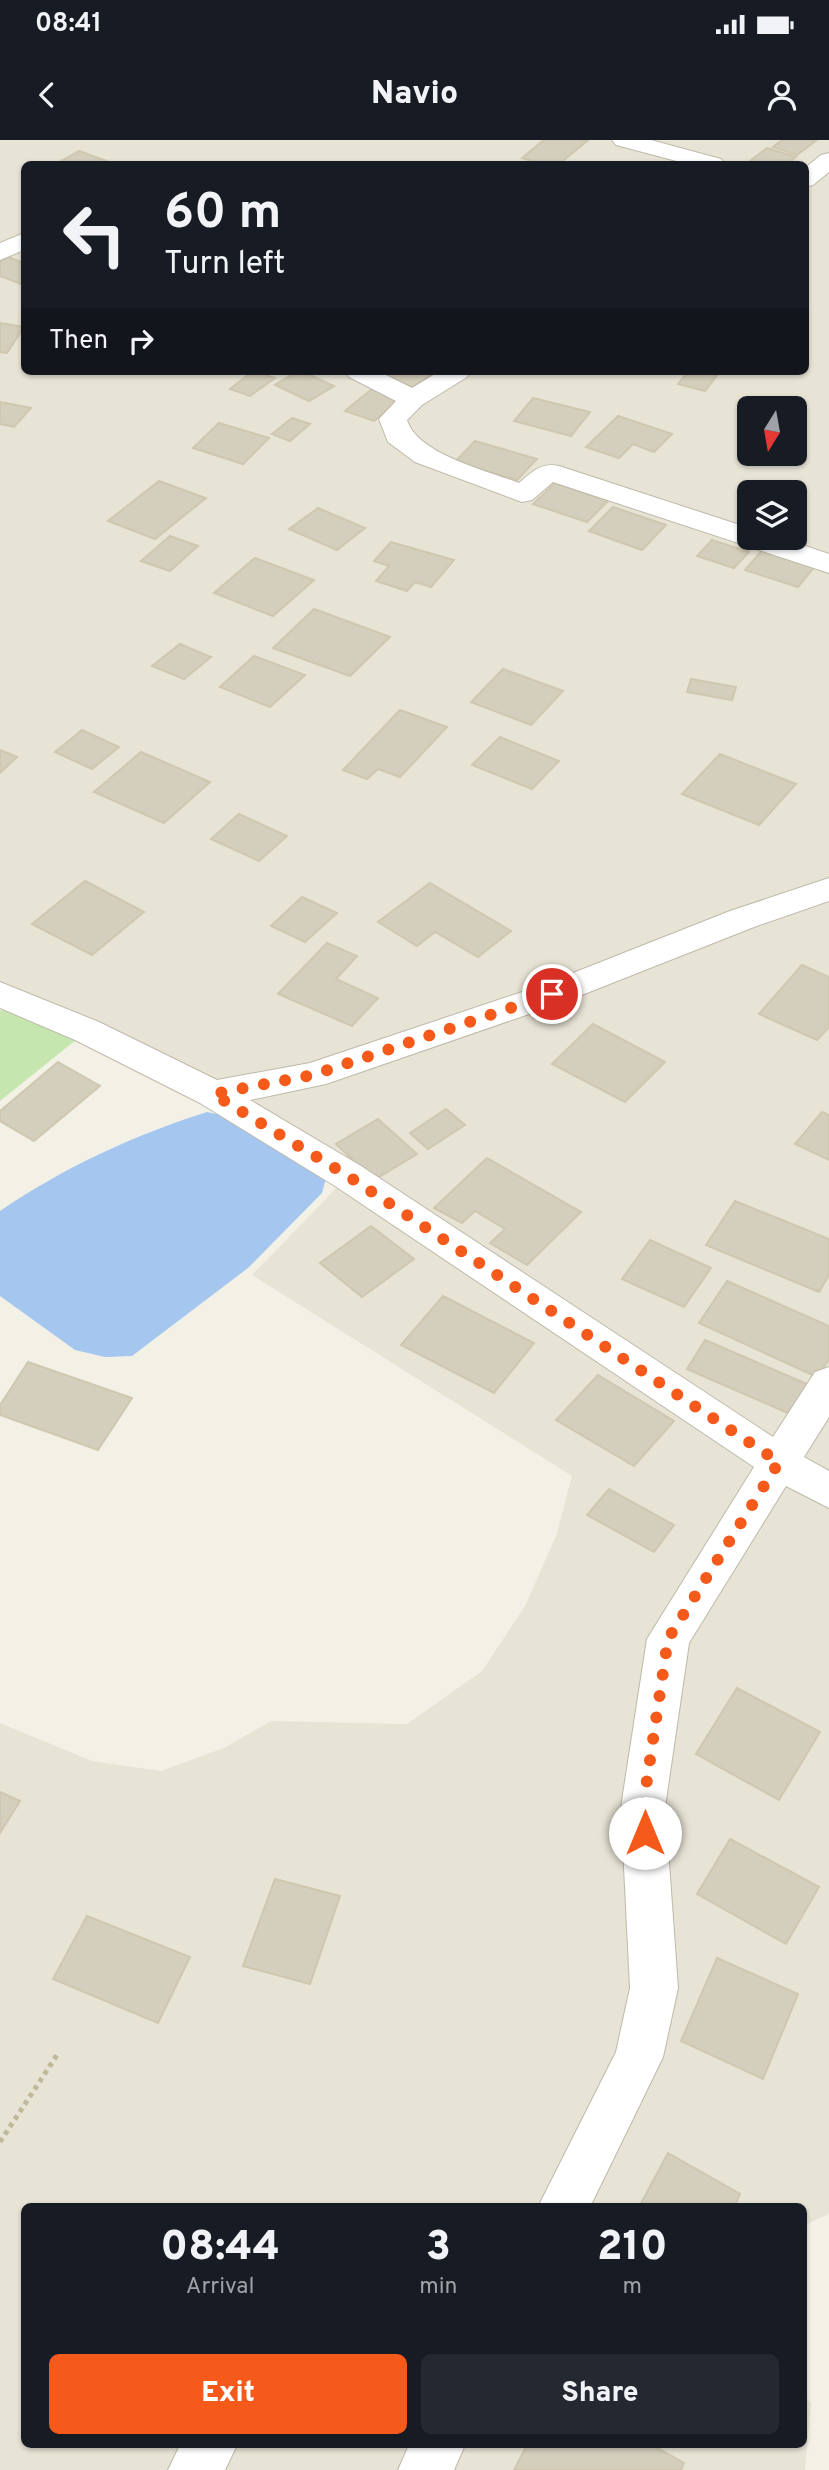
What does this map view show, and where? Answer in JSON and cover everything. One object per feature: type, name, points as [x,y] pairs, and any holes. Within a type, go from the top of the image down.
[{"type":"street","points":[[624,140],[702,161]]},
{"type":"street","points":[[809,177],[829,160]]},
{"type":"street","points":[[809,190],[829,196]]},
{"type":"street","points":[[0,253],[21,242]]},
{"type":"street","points":[[366,375],[413,399]]},
{"type":"street","points":[[452,375],[413,399],[393,419],[398,436],[425,456],[522,494],[549,472],[737,533]]},
{"type":"street","points":[[788,550],[829,564]]},
{"type":"street","points":[[213,1094],[313,1075],[552,994],[829,889]]},
{"type":"street","points":[[0,995],[87,1031],[213,1094],[348,1176],[779,1462],[829,1491]]},
{"type":"street","points":[[565,2203],[639,2057],[654,1988],[643,1807],[668,1639],[829,1383]]},
{"type":"street","points":[[195,2470],[208,2448]]},
{"type":"street","points":[[425,2470],[436,2448]]},
{"type":"path","points":[[0,2141],[60,2052]]},
{"type":"shaded area","points":[[0,140],[829,140],[829,2214],[807,2225],[807,2203],[21,2203],[21,2448],[807,2448],[805,2470],[0,2470],[0,1723],[92,1761],[161,1771],[224,1748],[271,1721],[407,1724],[482,1671],[525,1606],[556,1536],[572,1476],[252,1275],[348,1176],[14,999],[0,1012]]},
{"type":"shaded area","points":[[807,2398],[811,2404],[807,2448]]},
{"type":"green space","points":[[14,999],[87,1031],[0,1101],[0,1012]]},
{"type":"water","points":[[207,1112],[231,1117],[326,1178],[322,1193],[248,1268],[132,1356],[105,1357],[75,1350],[0,1296],[0,1211],[100,1154]]},
{"type":"building","points":[[544,140],[587,141],[563,161],[533,161],[522,158]]},
{"type":"building","points":[[782,140],[817,140],[797,155],[773,147]]},
{"type":"building","points":[[767,148],[796,157],[791,161],[750,161]]},
{"type":"building","points":[[79,151],[107,161],[61,161]]},
{"type":"building","points":[[8,257],[21,262],[21,284],[0,276],[0,262]]},
{"type":"building","points":[[0,323],[21,326],[21,332],[7,353],[0,352]]},
{"type":"building","points":[[248,375],[275,378],[250,396],[230,389]]},
{"type":"building","points":[[291,375],[311,375],[334,386],[309,401],[275,385]]},
{"type":"building","points":[[376,375],[430,375],[409,389]]},
{"type":"building","points":[[686,375],[717,375],[705,391],[678,384]]},
{"type":"building","points":[[372,389],[402,399],[374,421],[345,411]]},
{"type":"building","points":[[533,398],[590,412],[571,436],[514,421]]},
{"type":"building","points":[[0,402],[31,408],[14,427],[0,424]]},
{"type":"building","points":[[618,416],[672,434],[654,452],[633,444],[619,458],[586,447]]},
{"type":"building","points":[[292,418],[310,424],[290,441],[272,434]]},
{"type":"building","points":[[219,423],[269,438],[243,464],[193,448]]},
{"type":"building","points":[[475,441],[537,459],[517,480],[455,462]]},
{"type":"building","points":[[159,481],[206,498],[155,539],[108,521]]},
{"type":"building","points":[[555,483],[608,501],[587,522],[533,504]]},
{"type":"building","points":[[613,507],[666,525],[642,550],[589,531]]},
{"type":"building","points":[[318,508],[365,528],[337,550],[289,529]]},
{"type":"building","points":[[170,536],[198,546],[170,571],[141,561]]},
{"type":"building","points":[[712,540],[749,552],[734,568],[697,556]]},
{"type":"building","points":[[391,542],[454,560],[431,587],[415,582],[407,591],[376,581],[389,566],[374,561]]},
{"type":"building","points":[[762,550],[815,566],[798,587],[745,570]]},
{"type":"building","points":[[255,558],[314,580],[273,616],[214,593]]},
{"type":"building","points":[[314,609],[390,637],[350,676],[273,648]]},
{"type":"building","points":[[180,644],[211,657],[184,679],[152,666]]},
{"type":"building","points":[[254,656],[305,675],[270,707],[220,687]]},
{"type":"building","points":[[503,669],[563,691],[531,725],[471,702]]},
{"type":"building","points":[[691,679],[736,687],[732,700],[687,692]]},
{"type":"building","points":[[400,710],[447,727],[400,777],[378,769],[367,779],[343,770]]},
{"type":"building","points":[[82,730],[119,747],[92,769],[55,752]]},
{"type":"building","points":[[500,737],[559,761],[532,789],[472,765]]},
{"type":"building","points":[[0,750],[17,757],[0,773]]},
{"type":"building","points":[[141,752],[210,782],[164,823],[94,792]]},
{"type":"building","points":[[720,754],[796,784],[759,825],[682,794]]},
{"type":"building","points":[[239,814],[287,836],[259,861],[211,839]]},
{"type":"building","points":[[85,881],[144,912],[92,955],[32,924]]},
{"type":"building","points":[[430,883],[511,931],[478,957],[435,932],[417,946],[378,922]]},
{"type":"building","points":[[302,897],[337,913],[305,942],[271,926]]},
{"type":"building","points":[[327,943],[357,956],[336,979],[378,998],[352,1026],[278,994]]},
{"type":"building","points":[[802,965],[829,977],[829,1027],[817,1040],[759,1014]]},
{"type":"building","points":[[593,1024],[665,1062],[625,1102],[552,1064]]},
{"type":"building","points":[[58,1062],[100,1086],[34,1141],[0,1121],[0,1111]]},
{"type":"building","points":[[446,1109],[465,1125],[428,1149],[410,1133]]},
{"type":"building","points":[[822,1112],[829,1115],[829,1160],[795,1144]]},
{"type":"building","points":[[378,1119],[417,1154],[374,1180],[336,1144]]},
{"type":"building","points":[[487,1158],[581,1212],[527,1265],[490,1243],[505,1229],[475,1211],[462,1223],[434,1208]]},
{"type":"building","points":[[735,1201],[829,1239],[829,1275],[819,1292],[706,1245]]},
{"type":"building","points":[[371,1226],[414,1259],[362,1297],[320,1263]]},
{"type":"building","points":[[650,1240],[711,1268],[684,1307],[622,1279]]},
{"type":"building","points":[[727,1281],[829,1326],[829,1359],[817,1377],[699,1323]]},
{"type":"building","points":[[443,1296],[534,1343],[494,1393],[401,1345]]},
{"type":"building","points":[[705,1340],[807,1384],[790,1414],[687,1369]]},
{"type":"building","points":[[28,1362],[132,1398],[98,1450],[0,1415],[0,1405]]},
{"type":"building","points":[[598,1375],[674,1421],[634,1466],[556,1420]]},
{"type":"building","points":[[609,1489],[674,1525],[654,1552],[587,1515]]},
{"type":"building","points":[[737,1688],[820,1732],[779,1800],[696,1754]]},
{"type":"building","points":[[0,1792],[20,1801],[0,1833]]},
{"type":"building","points":[[730,1839],[819,1887],[786,1944],[697,1894]]},
{"type":"building","points":[[275,1879],[340,1896],[310,1984],[243,1966]]},
{"type":"building","points":[[87,1916],[190,1957],[158,2023],[53,1979]]},
{"type":"building","points":[[717,1958],[798,1994],[763,2079],[681,2041]]},
{"type":"building","points":[[668,2153],[740,2194],[736,2203],[641,2203]]},
{"type":"building","points":[[525,2448],[657,2448],[684,2463],[681,2470],[514,2470]]},
{"type":"route","points":[[552,994],[313,1075],[213,1094],[348,1176],[779,1462],[668,1639],[643,1807],[645,1833]]}]
